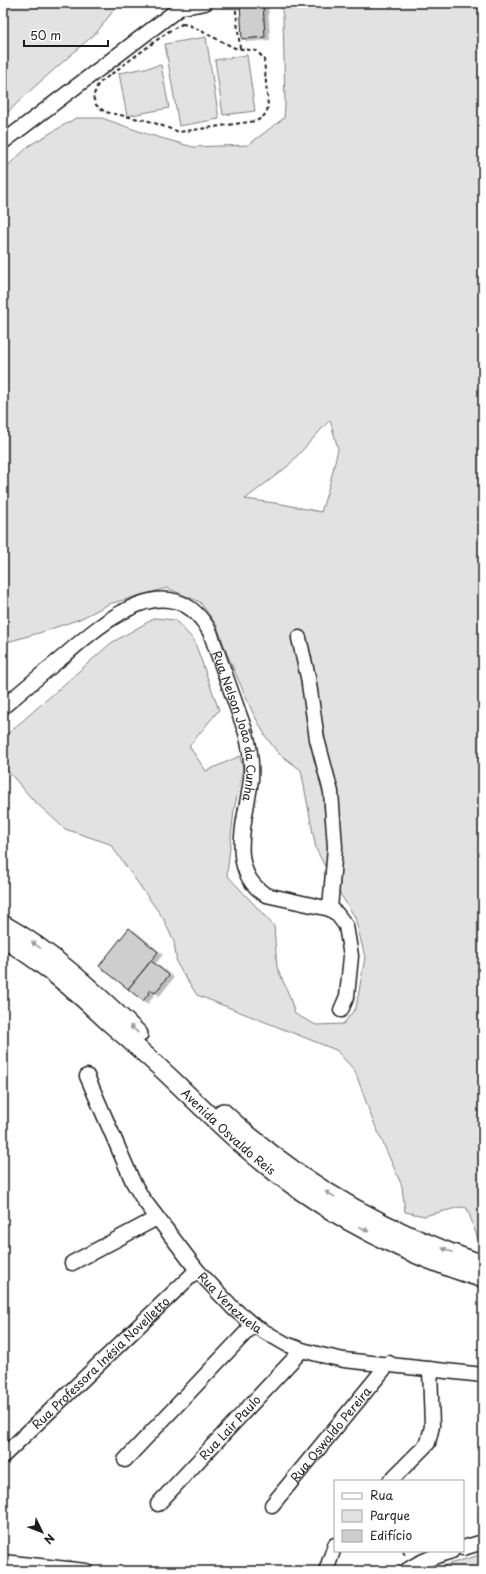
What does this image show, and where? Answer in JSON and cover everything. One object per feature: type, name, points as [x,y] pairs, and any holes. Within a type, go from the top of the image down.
[{"type":"main road","name":"Avenida Osvaldo Reis","points":[[3,924],[31,941],[81,980],[227,1116],[300,1175],[330,1195],[375,1219],[414,1237],[483,1264]]},
{"type":"main road","name":"Avenida Osvaldo Reis","points":[[3,939],[29,955],[64,982],[169,1076],[234,1138],[289,1183],[335,1213],[388,1242],[440,1264],[483,1279]]},
{"type":"street","points":[[3,142],[181,7],[205,3]]},
{"type":"street","name":"Rua Nelson João da Cunha","points":[[3,707],[86,636],[127,609],[156,600],[169,600],[184,604],[203,619],[210,632],[250,748],[252,764],[251,778],[242,840],[244,866],[249,880],[257,889],[266,895],[330,909]]},
{"type":"street","points":[[299,638],[308,677],[317,739],[331,792],[335,847],[330,909],[337,914],[346,926],[351,956],[347,996],[341,1010]]},
{"type":"street","name":"Rua Venezuela","points":[[86,1076],[133,1182],[157,1218],[197,1270],[253,1325],[272,1337],[302,1350],[344,1360],[389,1363],[483,1375]]},
{"type":"street","points":[[72,1263],[157,1218]]},
{"type":"street","name":"Rua Professora Inésia Novelletto","points":[[3,1456],[197,1270]]},
{"type":"street","points":[[125,1460],[253,1325]]},
{"type":"street","name":"Rua Lair Paulo","points":[[158,1504],[302,1350]]},
{"type":"street","name":"Rua Oswaldo Pereira","points":[[272,1505],[389,1363]]},
{"type":"street","points":[[391,1480],[428,1443],[432,1426],[430,1369]]},
{"type":"street","points":[[464,1548],[483,1542]]},
{"type":"street","points":[[326,1571],[334,1548]]},
{"type":"street","points":[[406,1571],[430,1558],[449,1552]]},
{"type":"street","points":[[3,1562],[86,1571]]},
{"type":"path","points":[[235,3],[240,48]]},
{"type":"path","points":[[182,24],[189,25],[235,48],[240,48],[257,51],[264,59],[268,112],[263,118],[256,121],[179,132],[148,121],[105,112],[96,105],[93,97],[98,84],[169,31],[182,24]]},
{"type":"green space","points":[[3,3],[119,3],[97,32],[32,89],[3,117]]},
{"type":"green space","points":[[280,3],[483,3],[483,1234],[480,1245],[467,1208],[461,1207],[424,1216],[405,1212],[402,1186],[371,1116],[355,1071],[336,1050],[197,995],[177,964],[174,942],[163,918],[110,844],[65,829],[33,800],[3,767],[3,738],[111,643],[155,618],[175,620],[194,640],[219,710],[189,746],[206,771],[240,756],[243,769],[234,810],[227,875],[274,926],[277,967],[295,1014],[316,1025],[343,1024],[356,1008],[365,957],[355,917],[335,886],[316,849],[301,770],[278,753],[266,737],[252,711],[227,654],[217,626],[200,602],[167,588],[109,604],[80,619],[42,632],[3,642],[3,170],[30,145],[76,118],[102,118],[147,134],[193,147],[248,145],[284,118],[283,16]],"holes":[[[330,420],[338,449],[321,512],[282,504],[245,499],[287,467]]]},
{"type":"green space","points":[[206,37],[219,119],[179,126],[165,44]]},
{"type":"green space","points":[[247,55],[255,111],[223,115],[215,60]]},
{"type":"green space","points":[[161,65],[169,108],[127,116],[119,73]]},
{"type":"green space","points":[[483,1554],[483,1571],[426,1571]]},
{"type":"building","points":[[240,3],[263,3],[265,37],[242,39]]},
{"type":"building","points":[[129,928],[158,952],[128,989],[99,966]]},
{"type":"building","points":[[151,961],[169,975],[155,993],[151,990],[143,1001],[128,989]]}]
